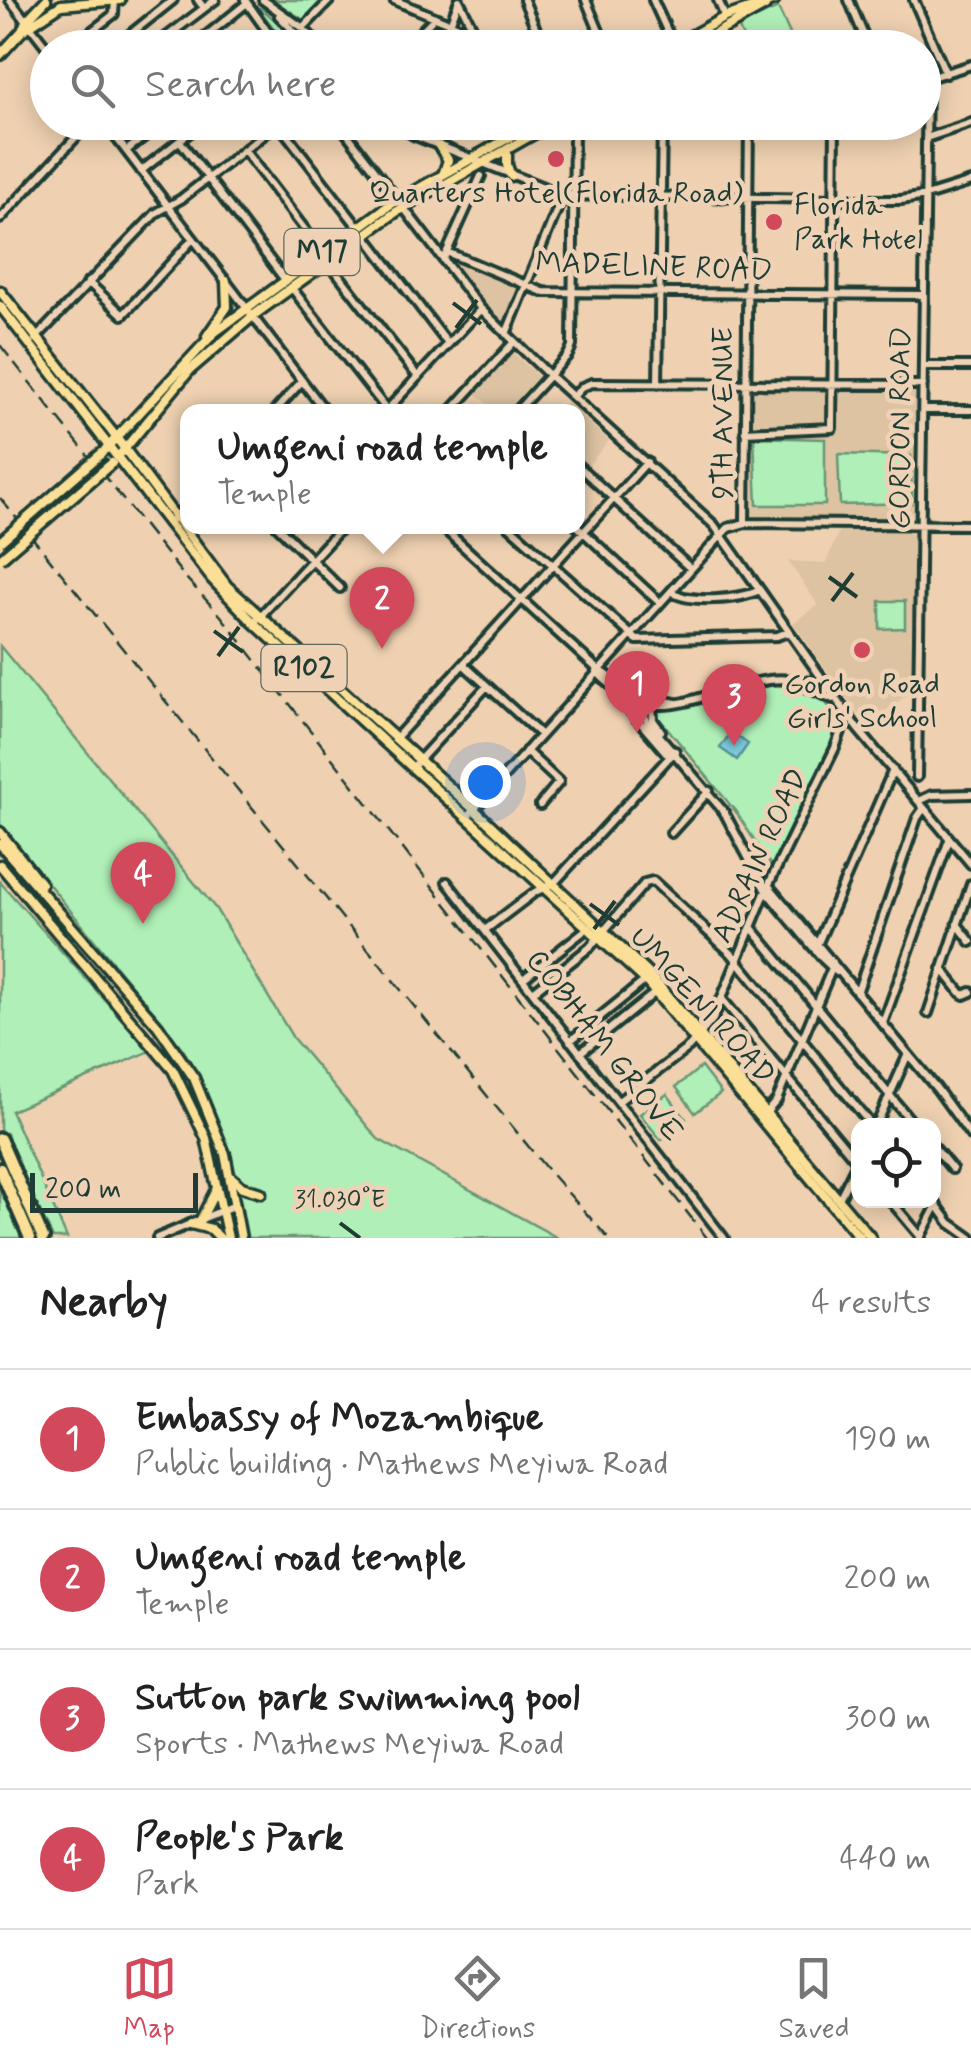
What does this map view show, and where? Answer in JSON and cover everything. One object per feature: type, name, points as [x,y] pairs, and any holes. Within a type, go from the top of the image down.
[{"type":"highway","points":[[0,1140],[44,1238]]},
{"type":"highway","points":[[0,1169],[30,1238]]},
{"type":"main road","points":[[0,55],[46,0]]},
{"type":"main road","points":[[26,26],[60,3],[117,0]]},
{"type":"main road","points":[[703,30],[774,0]]},
{"type":"main road","points":[[722,30],[774,0]]},
{"type":"main road","name":"M17","points":[[288,284],[322,252],[361,231],[443,174],[505,140]]},
{"type":"main road","name":"M17","points":[[402,203],[524,140]]},
{"type":"main road","points":[[439,146],[448,160],[443,174]]},
{"type":"main road","points":[[507,150],[506,165],[512,176]]},
{"type":"main road","name":"M17","points":[[0,542],[105,450],[202,344],[328,261],[361,231]]},
{"type":"main road","points":[[202,344],[227,307],[226,281]]},
{"type":"main road","name":"UMGENI ROAD","points":[[0,291],[105,450],[171,521]]},
{"type":"main road","name":"UMGENI ROAD","points":[[0,306],[125,448],[180,534]]},
{"type":"main road","name":"M17","points":[[0,559],[115,461],[181,379],[251,311]]},
{"type":"main road","name":"UMGENI ROAD","points":[[180,534],[212,579],[648,978],[860,1238]]},
{"type":"main road","points":[[0,832],[78,934]]},
{"type":"main road","points":[[0,844],[184,1061],[205,1100],[230,1176],[241,1238]]},
{"type":"main road","points":[[0,868],[173,1070],[198,1118],[228,1238]]},
{"type":"main road","name":"UMGENI ROAD","points":[[699,1038],[767,1112],[871,1238]]},
{"type":"main road","points":[[230,1176],[242,1187],[261,1192]]},
{"type":"main road","points":[[201,1220],[218,1186]]},
{"type":"main road","points":[[191,1224],[205,1227],[220,1238]]},
{"type":"street","points":[[10,0],[30,30]]},
{"type":"street","points":[[93,30],[114,14],[117,0]]},
{"type":"street","points":[[136,30],[173,0]]},
{"type":"street","points":[[198,0],[204,8]]},
{"type":"street","points":[[175,30],[214,0]]},
{"type":"street","points":[[263,0],[303,28],[330,0]]},
{"type":"street","points":[[394,0],[465,30]]},
{"type":"street","points":[[448,30],[460,0]]},
{"type":"street","points":[[460,0],[473,30]]},
{"type":"street","points":[[524,0],[535,30]]},
{"type":"street","points":[[586,0],[598,30]]},
{"type":"street","points":[[653,0],[665,30]]},
{"type":"street","points":[[718,0],[726,17]]},
{"type":"street","points":[[848,0],[861,30]]},
{"type":"street","points":[[914,0],[927,30]]},
{"type":"street","points":[[212,30],[246,1],[267,30]]},
{"type":"street","points":[[272,7],[293,30]]},
{"type":"street","points":[[423,30],[435,17]]},
{"type":"street","points":[[941,62],[946,74]]},
{"type":"street","points":[[941,75],[971,65]]},
{"type":"street","points":[[941,133],[971,123]]},
{"type":"street","points":[[0,220],[73,140]]},
{"type":"street","points":[[118,140],[320,404]]},
{"type":"street","points":[[126,151],[140,140]]},
{"type":"street","points":[[33,341],[156,212],[257,140]]},
{"type":"street","points":[[292,140],[448,344]]},
{"type":"street","points":[[352,140],[446,256],[482,309],[582,404]]},
{"type":"street","points":[[425,140],[512,176],[574,196],[901,200],[971,182]]},
{"type":"street","points":[[523,404],[571,350],[574,140]]},
{"type":"street","points":[[658,384],[662,140]]},
{"type":"street","name":"9TH AVENUE","points":[[745,523],[748,140]]},
{"type":"street","points":[[745,432],[830,430],[836,140]]},
{"type":"street","name":"GORDON ROAD","points":[[918,777],[926,140]]},
{"type":"street","points":[[141,171],[180,141],[381,404]]},
{"type":"street","points":[[244,150],[322,252]]},
{"type":"street","points":[[446,256],[482,176]]},
{"type":"street","points":[[506,334],[564,195]]},
{"type":"street","points":[[88,282],[123,315],[194,239]]},
{"type":"street","name":"MADELINE ROAD","points":[[446,256],[542,292],[924,295]]},
{"type":"street","points":[[328,261],[418,377]]},
{"type":"street","points":[[393,404],[482,309]]},
{"type":"street","points":[[457,404],[514,342]]},
{"type":"street","points":[[923,366],[971,366]]},
{"type":"street","points":[[281,404],[302,381]]},
{"type":"street","points":[[574,397],[592,383],[922,385]]},
{"type":"street","points":[[585,407],[721,534],[847,715],[971,864]]},
{"type":"street","points":[[922,410],[971,410]]},
{"type":"street","points":[[585,524],[647,462]]},
{"type":"street","points":[[585,473],[691,569]]},
{"type":"street","points":[[171,521],[180,513]]},
{"type":"street","points":[[471,813],[597,669],[732,526],[971,525]]},
{"type":"street","points":[[285,534],[340,588]]},
{"type":"street","points":[[257,620],[335,534]]},
{"type":"street","points":[[450,534],[597,669],[626,706],[709,792],[765,886],[908,1054],[971,1136]]},
{"type":"street","points":[[518,534],[630,636],[642,642],[778,636],[788,632]]},
{"type":"street","points":[[392,742],[576,534]]},
{"type":"street","points":[[585,534],[660,603]]},
{"type":"street","points":[[670,591],[686,599],[745,597],[760,590]]},
{"type":"street","points":[[802,680],[810,674],[810,662]]},
{"type":"street","points":[[464,664],[541,735]]},
{"type":"street","points":[[597,669],[644,702],[647,721],[664,737]]},
{"type":"street","points":[[616,690],[653,703],[676,702],[771,679],[825,683]]},
{"type":"street","points":[[788,680],[838,702]]},
{"type":"street","points":[[416,764],[487,686]]},
{"type":"street","points":[[653,703],[653,720],[673,754]]},
{"type":"street","name":"ADRAIN ROAD","points":[[699,1038],[713,1020],[765,886],[835,748],[847,715]]},
{"type":"street","name":"ADRAIN ROAD","points":[[835,748],[857,728]]},
{"type":"street","points":[[526,751],[559,782],[540,805]]},
{"type":"street","points":[[485,930],[535,892],[551,886],[673,754]]},
{"type":"street","points":[[817,944],[893,770]]},
{"type":"street","points":[[672,833],[709,792]]},
{"type":"street","points":[[856,993],[922,804],[932,795],[971,794]]},
{"type":"street","points":[[882,1024],[950,840]]},
{"type":"street","points":[[533,992],[601,934],[649,880],[737,961],[867,1118]]},
{"type":"street","name":"COBHAM GROVE","points":[[447,882],[724,1238]]},
{"type":"street","points":[[928,1013],[971,884]]},
{"type":"street","points":[[765,886],[834,968]]},
{"type":"street","points":[[958,924],[971,942]]},
{"type":"street","points":[[523,979],[592,925]]},
{"type":"street","points":[[751,928],[909,1118]]},
{"type":"street","points":[[556,954],[565,965]]},
{"type":"street","points":[[767,1112],[774,1106],[834,968]]},
{"type":"street","points":[[942,968],[960,992],[971,992]]},
{"type":"street","points":[[570,1041],[648,978]]},
{"type":"street","points":[[580,1053],[658,989]]},
{"type":"street","points":[[722,999],[851,1154]]},
{"type":"street","points":[[606,1012],[616,1024]]},
{"type":"street","points":[[619,1101],[699,1038]]},
{"type":"street","points":[[878,1118],[908,1054]]},
{"type":"street","points":[[941,1156],[952,1169]]},
{"type":"street","points":[[838,1199],[851,1175]]},
{"type":"street","points":[[157,1238],[235,1205]]},
{"type":"street","points":[[897,1208],[921,1238],[933,1208]]},
{"type":"street","points":[[939,1208],[950,1223],[971,1238]]},
{"type":"shaded area","points":[[449,259],[522,290],[509,321],[501,323]]},
{"type":"shaded area","points":[[511,351],[539,377],[514,404],[488,404],[473,391]]},
{"type":"shaded area","points":[[746,385],[923,385],[923,524],[745,523]]},
{"type":"shaded area","points":[[585,419],[609,441],[585,469]]},
{"type":"shaded area","name":"Gordon Road Girls' School","points":[[839,530],[916,531],[911,692],[871,722],[869,729],[793,623],[818,605],[788,561],[826,563]]},
{"type":"green space","points":[[273,0],[326,0],[305,21]]},
{"type":"green space","points":[[261,8],[286,30],[275,30]]},
{"type":"green space","points":[[778,8],[788,30],[740,30],[738,26]]},
{"type":"green space","points":[[754,437],[825,439],[825,505],[757,505]]},
{"type":"green space","points":[[838,454],[911,456],[912,503],[840,505]]},
{"type":"green space","points":[[880,601],[905,601],[905,628],[880,629]]},
{"type":"green space","points":[[0,646],[216,909],[293,1038],[378,1139],[558,1238],[246,1238],[216,1116],[182,1048],[0,824]]},
{"type":"green space","points":[[774,685],[814,695],[830,708],[839,726],[778,860],[771,866],[736,812],[655,713]]},
{"type":"green space","points":[[0,882],[150,1051],[11,1111],[67,1238],[53,1238],[0,1128]]},
{"type":"green space","points":[[701,1067],[721,1093],[695,1113],[676,1087]]},
{"type":"green space","points":[[667,1094],[686,1119],[661,1140],[640,1114]]},
{"type":"green space","points":[[0,1180],[24,1238],[0,1238]]},
{"type":"water","points":[[731,732],[748,744],[737,760],[720,748]]},
{"type":"railway","points":[[0,345],[184,576],[221,616],[707,1238]]},
{"type":"railway","points":[[0,498],[546,1168],[608,1238]]},
{"type":"place","name":"Quarters Hotel(Florida Road)","points":[[556,159]]},
{"type":"place","name":"Florida Park Hotel","points":[[774,222]]},
{"type":"place","name":"Umgeni road temple","points":[[382,649]]},
{"type":"place","name":"Gordon Road Girls' School","points":[[862,650]]},
{"type":"place","name":"Embassy of Mozambique","points":[[637,733]]},
{"type":"place","name":"Sutton park swimming pool","points":[[734,746]]},
{"type":"place","name":"People's Park","points":[[143,924]]}]
